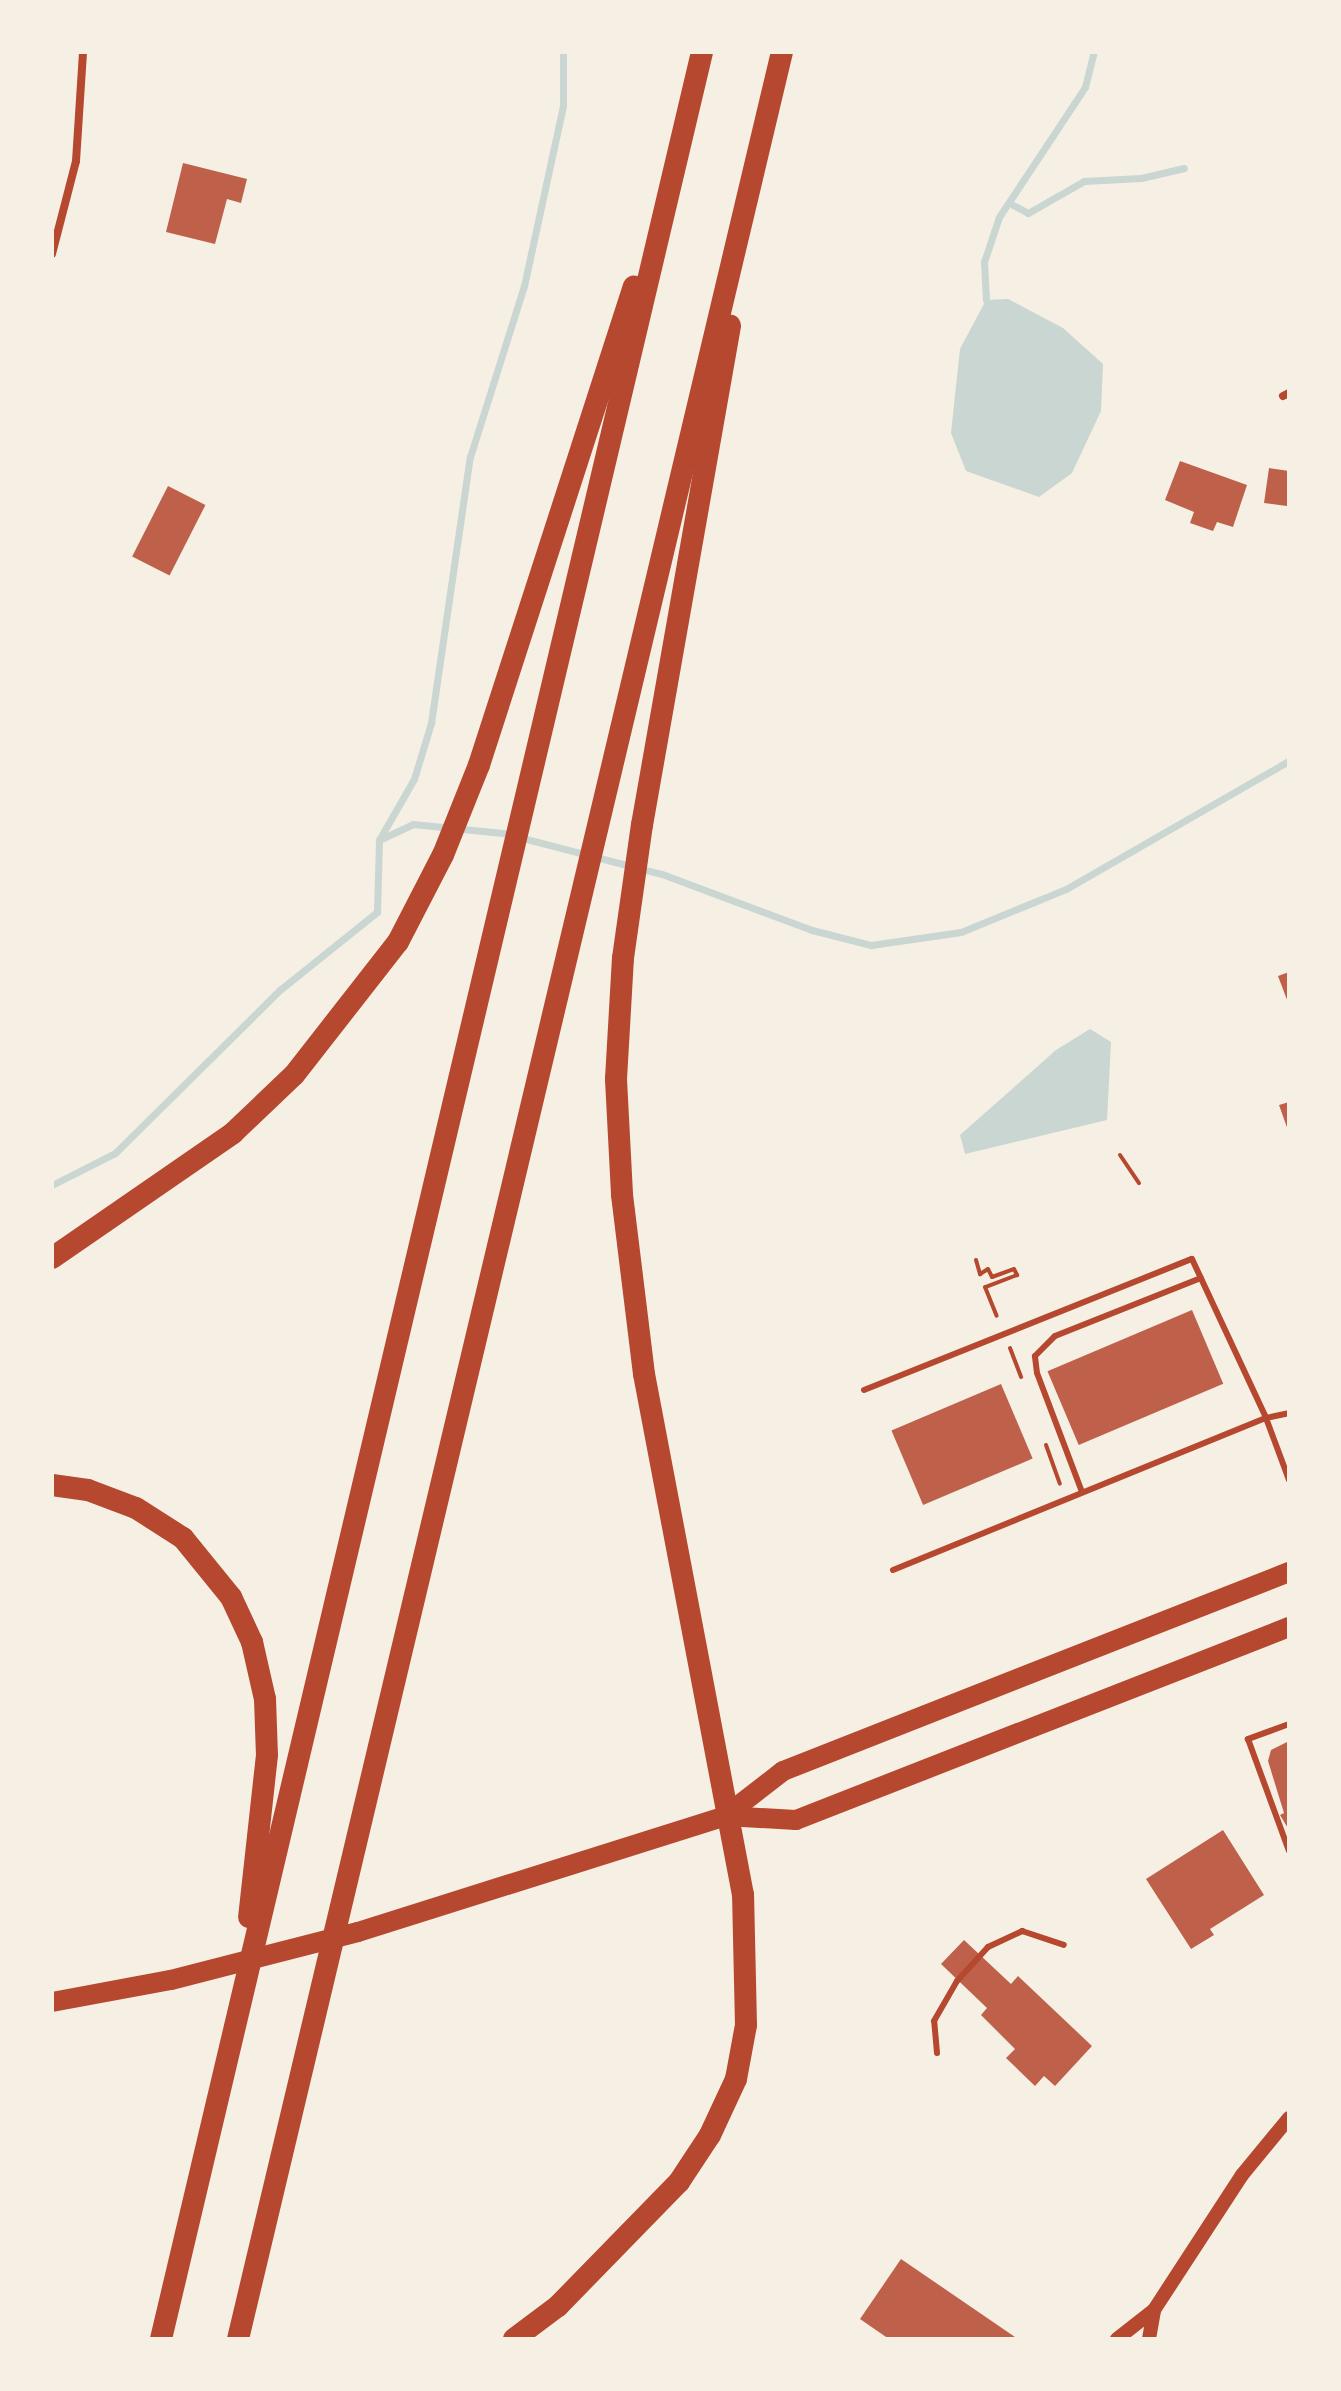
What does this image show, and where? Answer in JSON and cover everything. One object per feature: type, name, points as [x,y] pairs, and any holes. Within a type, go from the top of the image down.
[{"type":"highway","points":[[161,2339],[702,52]]},
{"type":"highway","points":[[238,2339],[782,52]]},
{"type":"highway","points":[[52,1258],[233,1133],[294,1075],[398,942],[443,855],[479,765],[683,132]]},
{"type":"highway","points":[[514,2339],[558,2306],[679,2182],[710,2135],[736,2079],[746,2025],[748,1967],[743,1895],[725,1816],[644,1374],[622,1194],[616,1079],[623,958],[642,825],[698,532],[758,151]]},
{"type":"highway","points":[[52,1485],[88,1490],[136,1508],[183,1538],[231,1597],[252,1642],[265,1699],[267,1755],[240,2007]]},
{"type":"main road","points":[[52,2002],[124,1990],[358,1932],[725,1816],[783,1771],[1289,1572]]},
{"type":"main road","points":[[725,1816],[796,1820],[1289,1627]]},
{"type":"street","points":[[52,254],[76,161],[83,52]]},
{"type":"street","points":[[1117,2339],[1154,2310],[1242,2175],[1289,2118]]},
{"type":"street","points":[[1149,2339],[1154,2310]]},
{"type":"lane","points":[[864,1390],[1192,1259],[1266,1418],[1289,1480]]},
{"type":"lane","points":[[1082,1492],[1037,1373],[1035,1356],[1055,1336],[1201,1278]]},
{"type":"lane","points":[[893,1570],[1266,1418],[1289,1413]]},
{"type":"lane","points":[[1289,1724],[1248,1739],[1289,1851]]},
{"type":"lane","points":[[937,2053],[934,2021],[957,1981],[988,1947],[1022,1931],[1064,1945]]},
{"type":"path","points":[[1120,1155],[1139,1183]]},
{"type":"path","points":[[976,1260],[997,1316]]},
{"type":"path","points":[[980,1274],[988,1269],[992,1277],[1014,1269],[1017,1275],[985,1287]]},
{"type":"shaded area","points":[[1008,299],[1063,328],[1103,364],[1101,411],[1072,473],[1039,497],[966,471],[951,433],[960,349],[986,300]]},
{"type":"shaded area","points":[[1090,1029],[1111,1042],[1107,1120],[965,1154],[960,1135],[1056,1050]]},
{"type":"building","points":[[183,163],[247,179],[241,203],[227,199],[215,244],[166,232]]},
{"type":"building","points":[[1180,461],[1247,485],[1233,527],[1217,522],[1213,531],[1190,523],[1194,512],[1165,500]]},
{"type":"building","points":[[1269,468],[1289,471],[1289,515],[1287,506],[1264,503]]},
{"type":"building","points":[[168,486],[205,505],[170,575],[132,556]]},
{"type":"building","points":[[1289,972],[1289,1005],[1278,976]]},
{"type":"building","points":[[1289,1102],[1289,1133],[1279,1105]]},
{"type":"building","points":[[1192,1310],[1223,1384],[1079,1445],[1047,1371]]},
{"type":"building","points":[[1001,1384],[1033,1459],[923,1505],[891,1430]]},
{"type":"building","points":[[1289,1741],[1289,1830],[1280,1815],[1284,1813],[1268,1761],[1271,1750]]},
{"type":"building","points":[[1223,1830],[1264,1895],[1210,1929],[1214,1935],[1191,1949],[1146,1879]]},
{"type":"building","points":[[964,1940],[1011,1984],[1018,1976],[1092,2046],[1055,2086],[1044,2076],[1035,2086],[1006,2058],[1015,2049],[981,2015],[987,2008],[941,1964]]},
{"type":"building","points":[[901,2259],[1015,2337],[889,2339],[860,2319]]},
{"type":"waterway","points":[[52,1185],[115,1153],[281,989],[377,912],[379,840],[414,779],[431,723],[470,457],[524,286],[563,105],[563,52]]},
{"type":"waterway","points":[[986,300],[984,262],[999,217],[1085,87],[1094,52]]},
{"type":"waterway","points":[[1013,205],[1028,213],[1084,181],[1141,178],[1184,168]]},
{"type":"waterway","points":[[381,839],[413,824],[503,833],[662,874],[812,930],[871,945],[961,932],[1066,889],[1289,761]]}]
